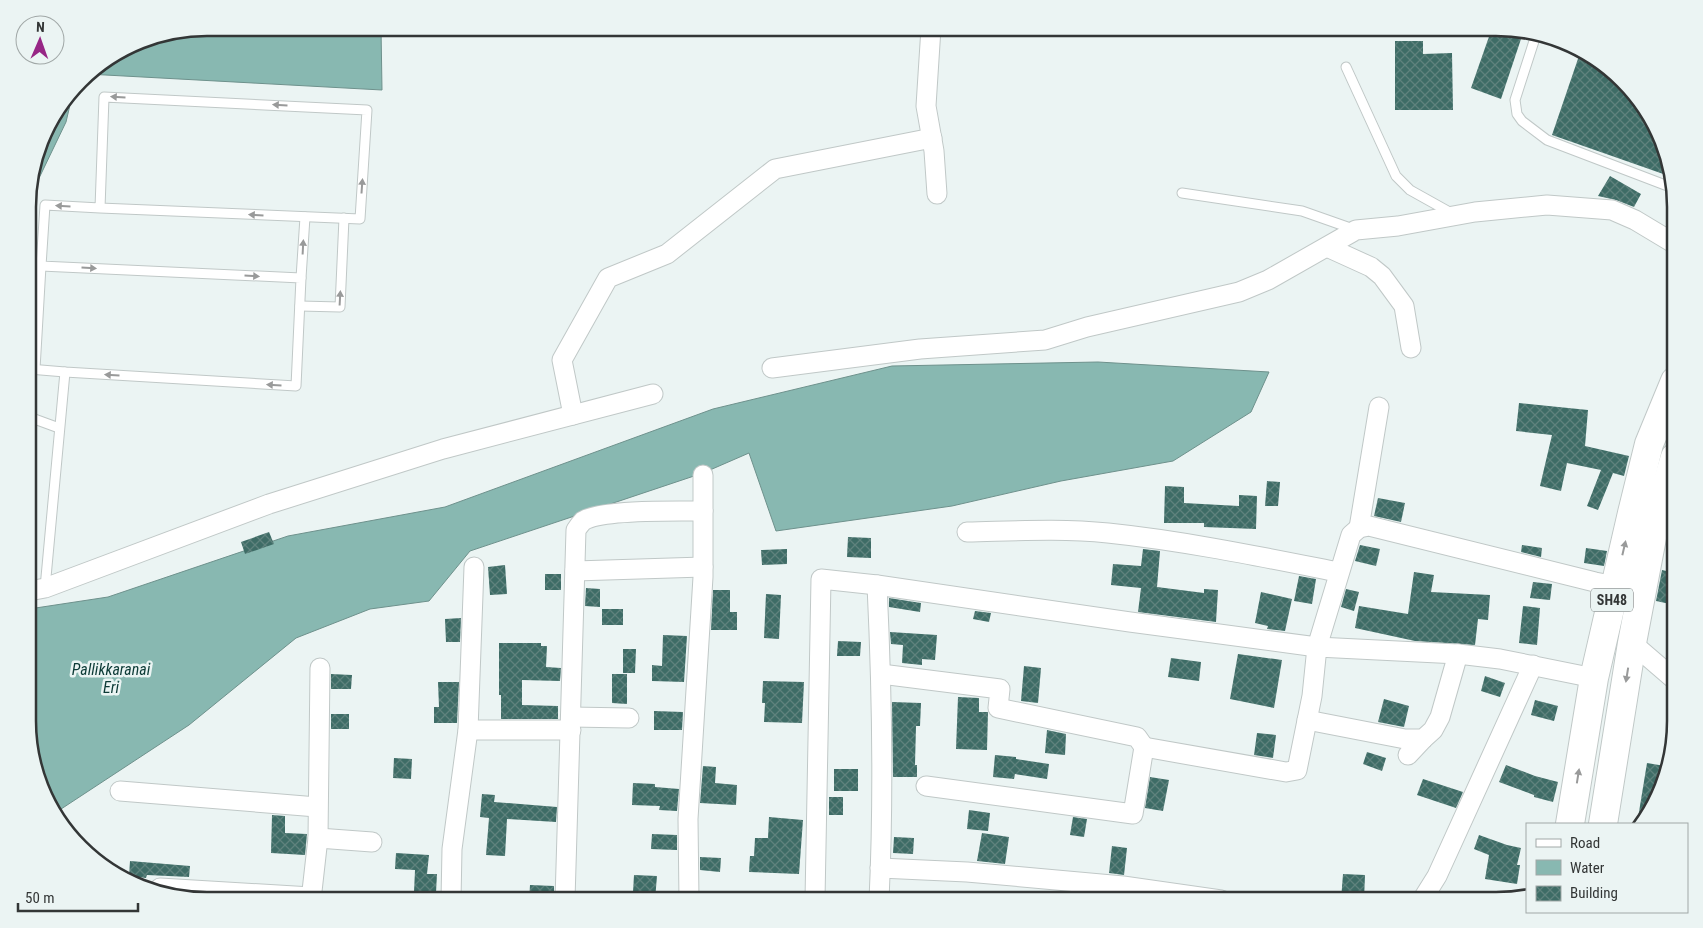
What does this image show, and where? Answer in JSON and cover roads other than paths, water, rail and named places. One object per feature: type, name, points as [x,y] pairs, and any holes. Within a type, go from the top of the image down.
[{"type":"main road","name":"SH48","points":[[1570,823],[1594,678],[1649,444],[1667,400]]},
{"type":"main road","name":"SH48","points":[[1603,823],[1632,643],[1655,522],[1667,483]]},
{"type":"street","points":[[930,36],[926,106],[934,151],[937,194]]},
{"type":"street","points":[[574,415],[562,360],[608,278],[667,254],[775,168],[932,138]]},
{"type":"street","points":[[772,368],[920,349],[1045,340],[1087,327],[1239,292],[1268,280],[1356,230],[1398,226],[1495,210],[1546,205],[1612,210],[1635,220],[1667,239]]},
{"type":"street","points":[[1327,247],[1371,267],[1382,276],[1404,306],[1410,348]]},
{"type":"street","points":[[37,589],[269,504],[443,449],[653,394]]},
{"type":"street","points":[[1359,528],[1379,408]]},
{"type":"street","points":[[688,892],[688,819],[703,567],[703,475]]},
{"type":"street","points":[[565,892],[576,530],[584,520],[625,512],[703,511]]},
{"type":"street","points":[[882,674],[1000,689],[998,708],[1137,737],[1144,747],[1286,772],[1298,770],[1312,696],[1317,647],[1350,535],[1359,528],[1368,526],[1616,586]]},
{"type":"street","points":[[967,532],[1051,530],[1108,533],[1227,550],[1338,572]]},
{"type":"street","points":[[451,892],[452,849],[468,730],[474,567]]},
{"type":"street","points":[[574,571],[703,567]]},
{"type":"street","points":[[815,892],[821,579],[877,585],[1317,647],[1458,654],[1500,659],[1594,678]]},
{"type":"street","points":[[877,585],[882,674],[879,891]]},
{"type":"street","points":[[1632,643],[1667,673]]},
{"type":"street","points":[[1408,755],[1433,730],[1440,717],[1458,654]]},
{"type":"street","points":[[1428,891],[1437,876],[1533,665]]},
{"type":"street","points":[[312,892],[318,838],[320,668]]},
{"type":"street","points":[[468,730],[571,724],[629,718]]},
{"type":"street","points":[[1307,720],[1406,739],[1423,739]]},
{"type":"street","points":[[926,786],[1132,814],[1144,747]]},
{"type":"street","points":[[120,791],[317,807]]},
{"type":"street","points":[[318,838],[372,842]]},
{"type":"street","points":[[880,868],[967,872],[1123,886],[1160,891]]},
{"type":"street","points":[[183,890],[215,892]]},
{"type":"lane","points":[[1534,41],[1515,100],[1517,114],[1522,121],[1547,140],[1665,185]]},
{"type":"lane","points":[[1346,67],[1396,176],[1410,190],[1456,216]]},
{"type":"lane","points":[[37,314],[45,205],[100,208],[360,219],[366,110],[104,97],[100,208]]},
{"type":"lane","points":[[1182,193],[1302,211],[1356,230]]},
{"type":"lane","points":[[37,369],[296,386],[305,217]]},
{"type":"lane","points":[[300,306],[340,307],[344,218]]},
{"type":"lane","points":[[37,266],[301,278]]},
{"type":"lane","points":[[37,589],[60,428],[64,372]]},
{"type":"lane","points":[[37,420],[60,428]]},
{"type":"water","points":[[196,37],[381,37],[382,90],[100,75],[122,59],[152,45]]},
{"type":"water","points":[[70,106],[66,122],[39,177],[49,142]]},
{"type":"water","name":"Pallikkaranai Eri","points":[[1098,362],[1269,372],[1251,412],[1173,461],[1061,481],[952,506],[776,531],[749,453],[703,473],[470,551],[429,601],[370,609],[296,638],[189,725],[61,809],[54,796],[45,776],[38,743],[36,721],[36,608],[108,597],[288,536],[445,507],[713,409],[892,366]]}]
